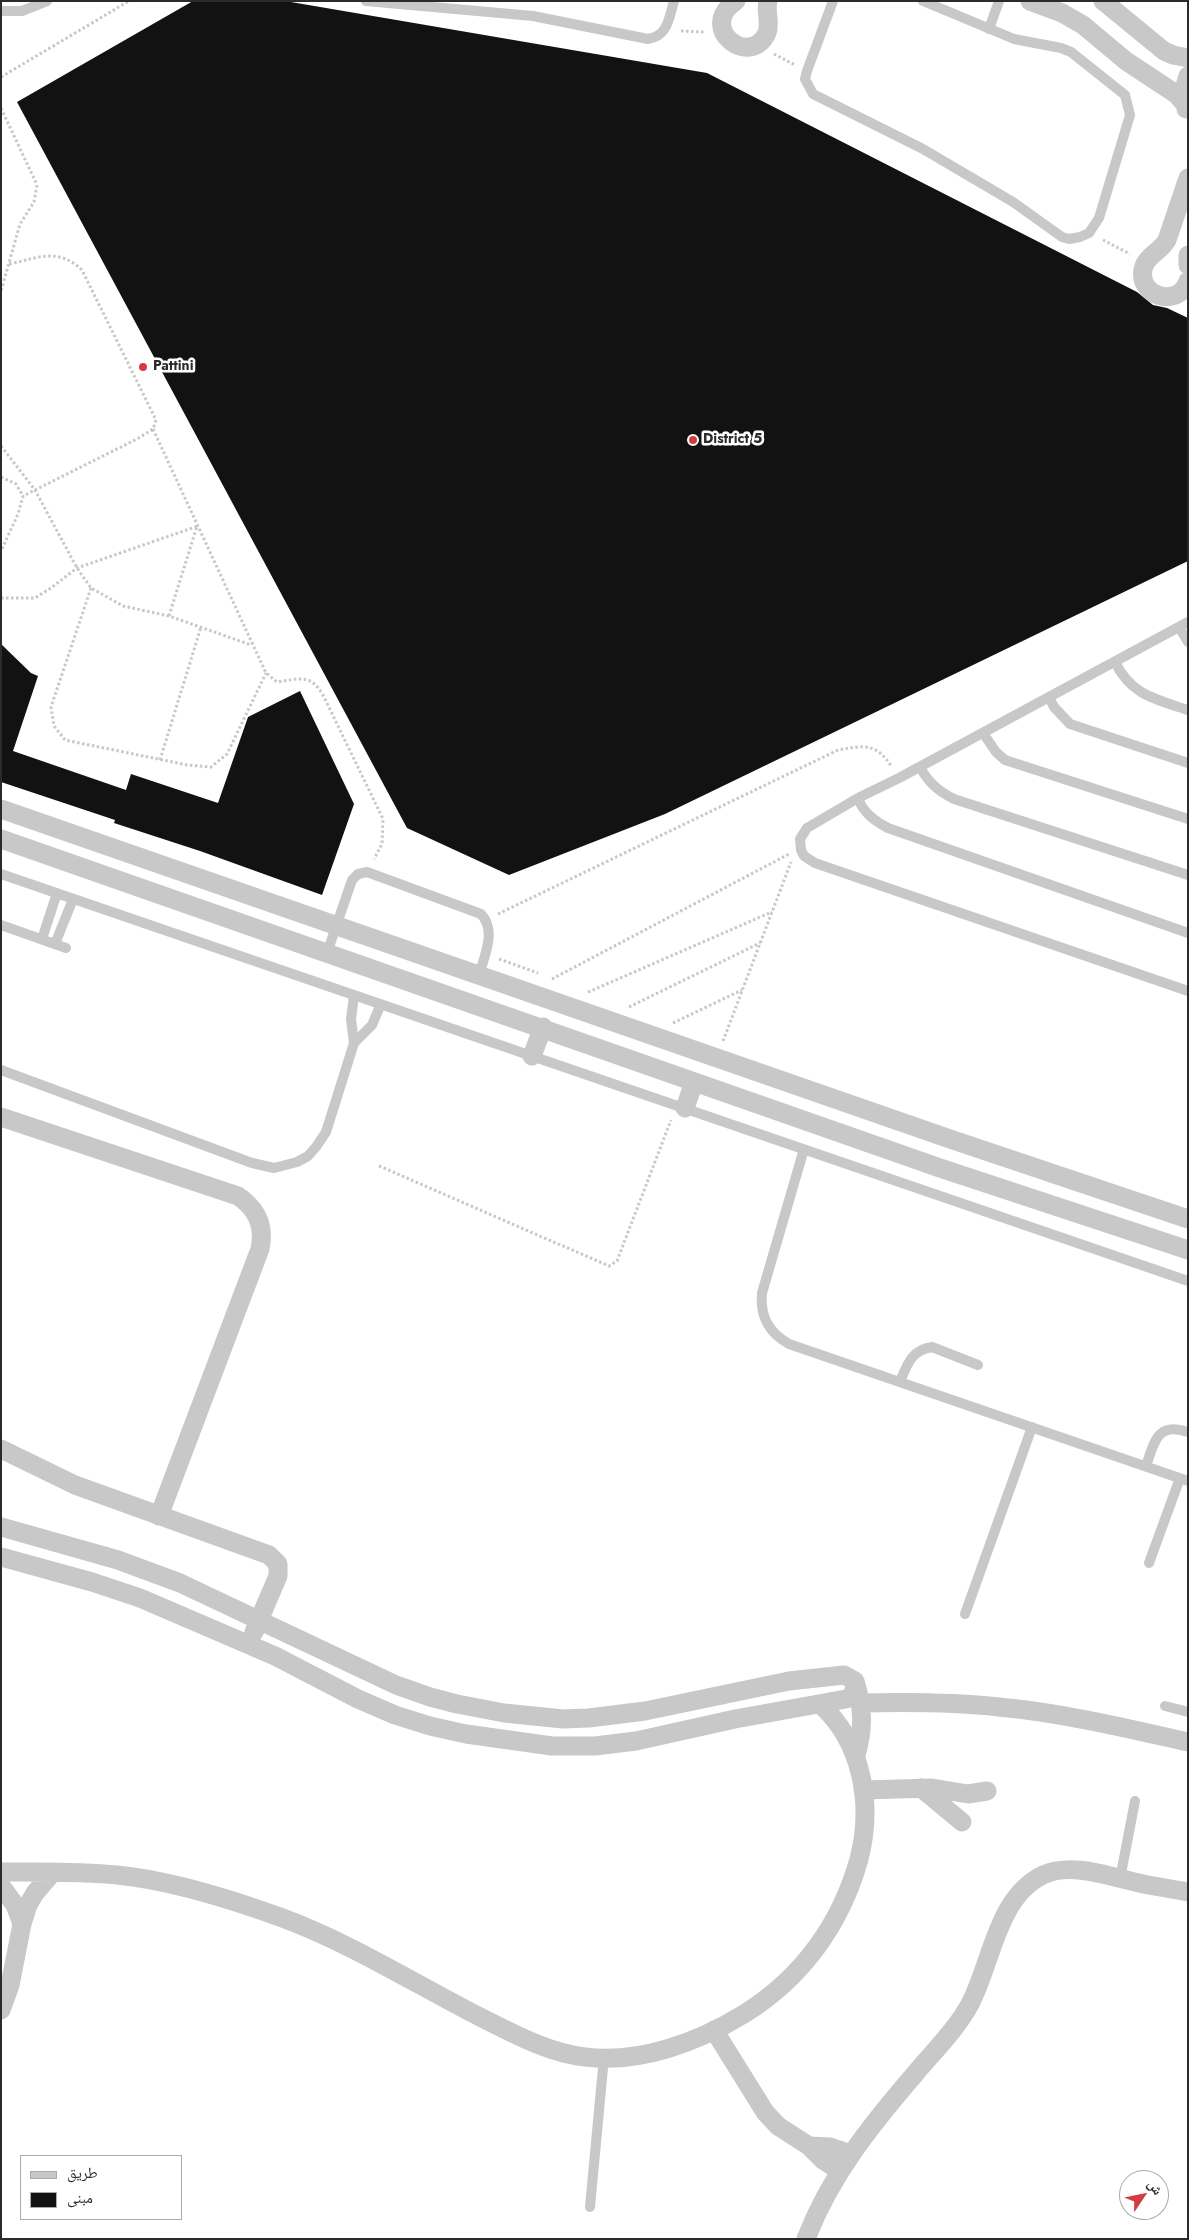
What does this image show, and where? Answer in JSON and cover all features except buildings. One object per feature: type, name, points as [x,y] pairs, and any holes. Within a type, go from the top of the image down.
[{"type":"street","points":[[736,1],[725,11],[722,18],[724,33],[734,44],[748,47],[762,40],[769,26],[768,1]]},
{"type":"street","points":[[1030,1],[1062,13],[1083,25],[1126,61],[1176,94],[1186,108]]},
{"type":"street","points":[[1103,1],[1164,51],[1188,58]]},
{"type":"street","points":[[1186,108],[1184,89],[1188,76]]},
{"type":"street","points":[[1188,178],[1167,240],[1146,262],[1143,268],[1144,284],[1154,295],[1169,297],[1176,295],[1182,291],[1188,281]]},
{"type":"street","points":[[1188,255],[1188,265]]},
{"type":"street","points":[[1,809],[950,1139],[1188,1219]]},
{"type":"street","points":[[1,839],[543,1027],[940,1168],[1188,1250]]},
{"type":"street","points":[[194,907],[202,879]]},
{"type":"street","points":[[532,1056],[543,1027]]},
{"type":"street","points":[[681,1107],[694,1082]]},
{"type":"street","points":[[1,1117],[238,1196],[248,1203],[256,1213],[261,1224],[260,1250],[159,1516]]},
{"type":"street","points":[[940,1168],[950,1139]]},
{"type":"street","points":[[1,1449],[75,1485],[269,1555],[274,1559],[279,1570],[278,1576],[249,1644]]},
{"type":"street","points":[[1,1527],[118,1560],[180,1583],[359,1669],[430,1697],[504,1712],[563,1718],[589,1718],[645,1711],[789,1681],[844,1675],[855,1680],[863,1721],[856,1755]]},
{"type":"street","points":[[1,1557],[92,1582],[140,1598],[249,1644],[358,1699],[421,1723],[498,1739],[564,1746],[595,1746],[636,1741],[734,1719],[859,1695],[999,1706],[1120,1727],[1188,1742]]},
{"type":"street","points":[[1,1872],[119,1875],[160,1882],[280,1917],[339,1942],[437,1995],[544,2046],[585,2057],[642,2055],[670,2048],[714,2030],[765,2001],[804,1964],[835,1920],[847,1895],[860,1853],[865,1810],[862,1779],[856,1755],[838,1722],[820,1704]]},
{"type":"street","points":[[563,1718],[564,1746]]},
{"type":"street","points":[[921,1788],[962,1822]]},
{"type":"street","points":[[863,1790],[941,1788],[968,1794],[986,1791]]},
{"type":"street","points":[[806,2239],[823,2201],[840,2171],[869,2128],[965,2012],[976,1991],[1004,1918],[1019,1892],[1039,1877],[1060,1871],[1079,1870],[1188,1892]]},
{"type":"street","points":[[1,2010],[10,1985],[22,1924],[35,1892],[53,1872]]},
{"type":"street","points":[[1,1886],[15,1905],[22,1924]]},
{"type":"street","points":[[714,2030],[765,2112],[778,2126],[809,2146],[823,2160],[840,2171]]},
{"type":"street","points":[[809,2146],[830,2147],[851,2154]]},
{"type":"lane","points":[[1,11],[22,11],[47,1]]},
{"type":"lane","points":[[366,1],[533,16],[640,38],[655,38],[665,30],[674,1]]},
{"type":"lane","points":[[833,1],[807,71],[808,87],[813,94],[821,100],[922,149],[1014,202],[1062,237],[1074,239],[1089,232],[1098,218],[1130,115],[1125,94],[1071,52],[1061,48],[1021,42],[923,1]]},
{"type":"lane","points":[[989,29],[999,1]]},
{"type":"lane","points":[[1188,642],[1183,625],[920,767],[858,798],[807,828],[800,838],[801,850],[804,856],[815,863],[1188,991]]},
{"type":"lane","points":[[1114,662],[1127,682],[1136,690],[1147,696],[1188,710]]},
{"type":"lane","points":[[1049,697],[1058,712],[1070,724],[1188,763]]},
{"type":"lane","points":[[983,733],[996,752],[1005,760],[1188,819]]},
{"type":"lane","points":[[920,767],[932,785],[954,799],[1188,875]]},
{"type":"lane","points":[[858,798],[868,815],[888,828],[1188,934]]},
{"type":"lane","points":[[328,953],[352,880],[358,874],[367,872],[475,910],[486,920],[490,934],[479,976]]},
{"type":"lane","points":[[1,874],[1188,1281]]},
{"type":"lane","points":[[42,939],[57,893]]},
{"type":"lane","points":[[56,944],[73,898]]},
{"type":"lane","points":[[1,925],[66,948]]},
{"type":"lane","points":[[1,1070],[252,1163],[274,1168],[285,1167],[308,1156],[326,1132],[354,1044],[351,1019],[354,995]]},
{"type":"lane","points":[[354,1044],[372,1025],[381,1004]]},
{"type":"lane","points":[[804,1149],[762,1293],[762,1313],[771,1332],[789,1344],[1184,1479],[1149,1563]]},
{"type":"lane","points":[[900,1382],[911,1358],[926,1348],[932,1347],[978,1365]]},
{"type":"lane","points":[[965,1614],[1032,1427]]},
{"type":"lane","points":[[1146,1466],[1158,1436],[1168,1430],[1175,1429],[1188,1432]]},
{"type":"lane","points":[[1165,1706],[1188,1712]]},
{"type":"lane","points":[[1120,1879],[1135,1801]]},
{"type":"lane","points":[[590,2207],[604,2057]]},
{"type":"path","points":[[1,77],[129,1]]},
{"type":"path","points":[[665,30],[724,33]]},
{"type":"path","points":[[756,44],[807,71]]},
{"type":"path","points":[[1,108],[37,185],[34,202],[20,224],[1,291]]},
{"type":"path","points":[[1089,232],[1146,262]]},
{"type":"path","points":[[9,264],[55,255],[73,261],[82,270],[156,420],[153,429],[266,673],[277,682],[303,678],[316,683],[382,819],[382,844],[367,872]]},
{"type":"path","points":[[22,496],[153,429]]},
{"type":"path","points":[[1,446],[35,490],[77,568],[91,588],[123,606],[170,616],[252,645]]},
{"type":"path","points":[[1,477],[16,484],[22,496],[18,514],[1,551]]},
{"type":"path","points":[[1,598],[35,598],[77,568],[198,526]]},
{"type":"path","points":[[170,616],[198,526]]},
{"type":"path","points":[[91,588],[51,708],[54,726],[65,740],[160,760],[211,767],[227,754],[266,673]]},
{"type":"path","points":[[160,760],[200,627]]},
{"type":"path","points":[[486,920],[838,750],[859,746],[872,747],[885,756],[899,778]]},
{"type":"path","points":[[552,979],[796,850],[716,1058]]},
{"type":"path","points":[[588,992],[772,911]]},
{"type":"path","points":[[629,1007],[760,943]]},
{"type":"path","points":[[672,1023],[742,990]]},
{"type":"path","points":[[379,1166],[609,1266],[616,1261],[681,1107]]},
{"type":"place","name":"Pattini","points":[[143,367]]},
{"type":"place","name":"District 5","points":[[693,440]]}]
